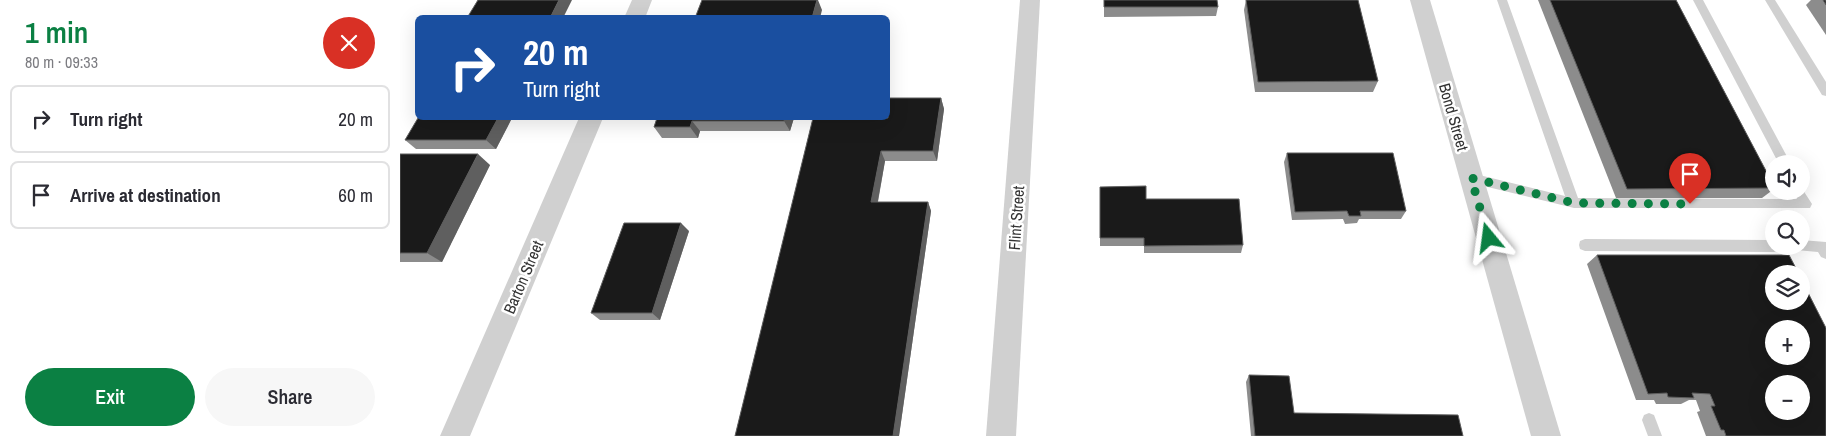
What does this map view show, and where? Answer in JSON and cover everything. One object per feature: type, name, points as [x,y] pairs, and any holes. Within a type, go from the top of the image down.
[{"type":"street","points":[[635,15],[642,0]]},
{"type":"street","name":"Flint Street","points":[[1001,436],[1030,0]]},
{"type":"street","name":"Bond Street","points":[[1420,0],[1546,436]]},
{"type":"street","name":"Barton Street","points":[[455,436],[590,120]]},
{"type":"lane","points":[[1502,0],[1574,203]]},
{"type":"lane","points":[[1698,0],[1780,155]]},
{"type":"lane","points":[[1770,0],[1826,92]]},
{"type":"lane","points":[[1471,178],[1574,203],[1806,204],[1804,200]]},
{"type":"lane","points":[[1586,245],[1765,246]]},
{"type":"lane","points":[[1810,246],[1822,246],[1826,254]]},
{"type":"lane","points":[[1649,420],[1655,436]]},
{"type":"building","points":[[478,0],[559,0],[552,15],[469,15]]},
{"type":"building","points":[[702,0],[817,0],[813,15],[696,15]]},
{"type":"building","points":[[1104,0],[1217,0],[1218,7],[1104,7]]},
{"type":"building","points":[[1246,0],[1358,0],[1378,81],[1258,82]]},
{"type":"building","points":[[1550,0],[1676,0],[1765,169],[1765,188],[1627,189]]},
{"type":"building","points":[[890,98],[941,98],[933,151],[881,151],[871,202],[928,202],[893,436],[735,436],[813,120],[890,120]]},
{"type":"building","points":[[417,120],[497,120],[486,140],[405,140]]},
{"type":"building","points":[[656,120],[784,120],[692,121],[690,127],[654,127]]},
{"type":"building","points":[[1287,153],[1393,153],[1406,211],[1360,211],[1361,216],[1349,216],[1347,211],[1295,212]]},
{"type":"building","points":[[400,154],[478,154],[427,253],[400,253]]},
{"type":"building","points":[[1146,186],[1146,199],[1239,199],[1243,245],[1144,246],[1144,238],[1100,238],[1100,187]]},
{"type":"building","points":[[624,223],[681,223],[652,313],[591,313]]},
{"type":"building","points":[[1597,255],[1789,255],[1794,265],[1765,265],[1765,310],[1810,310],[1810,297],[1826,328],[1826,436],[1726,436],[1724,430],[1721,430],[1711,406],[1715,406],[1710,394],[1692,393],[1694,398],[1668,397],[1667,393],[1648,394]]},
{"type":"building","points":[[1249,375],[1289,376],[1294,413],[1458,415],[1463,436],[1255,436]]},
{"type":"route","points":[[1489,238],[1471,178],[1574,203],[1690,204]]}]
